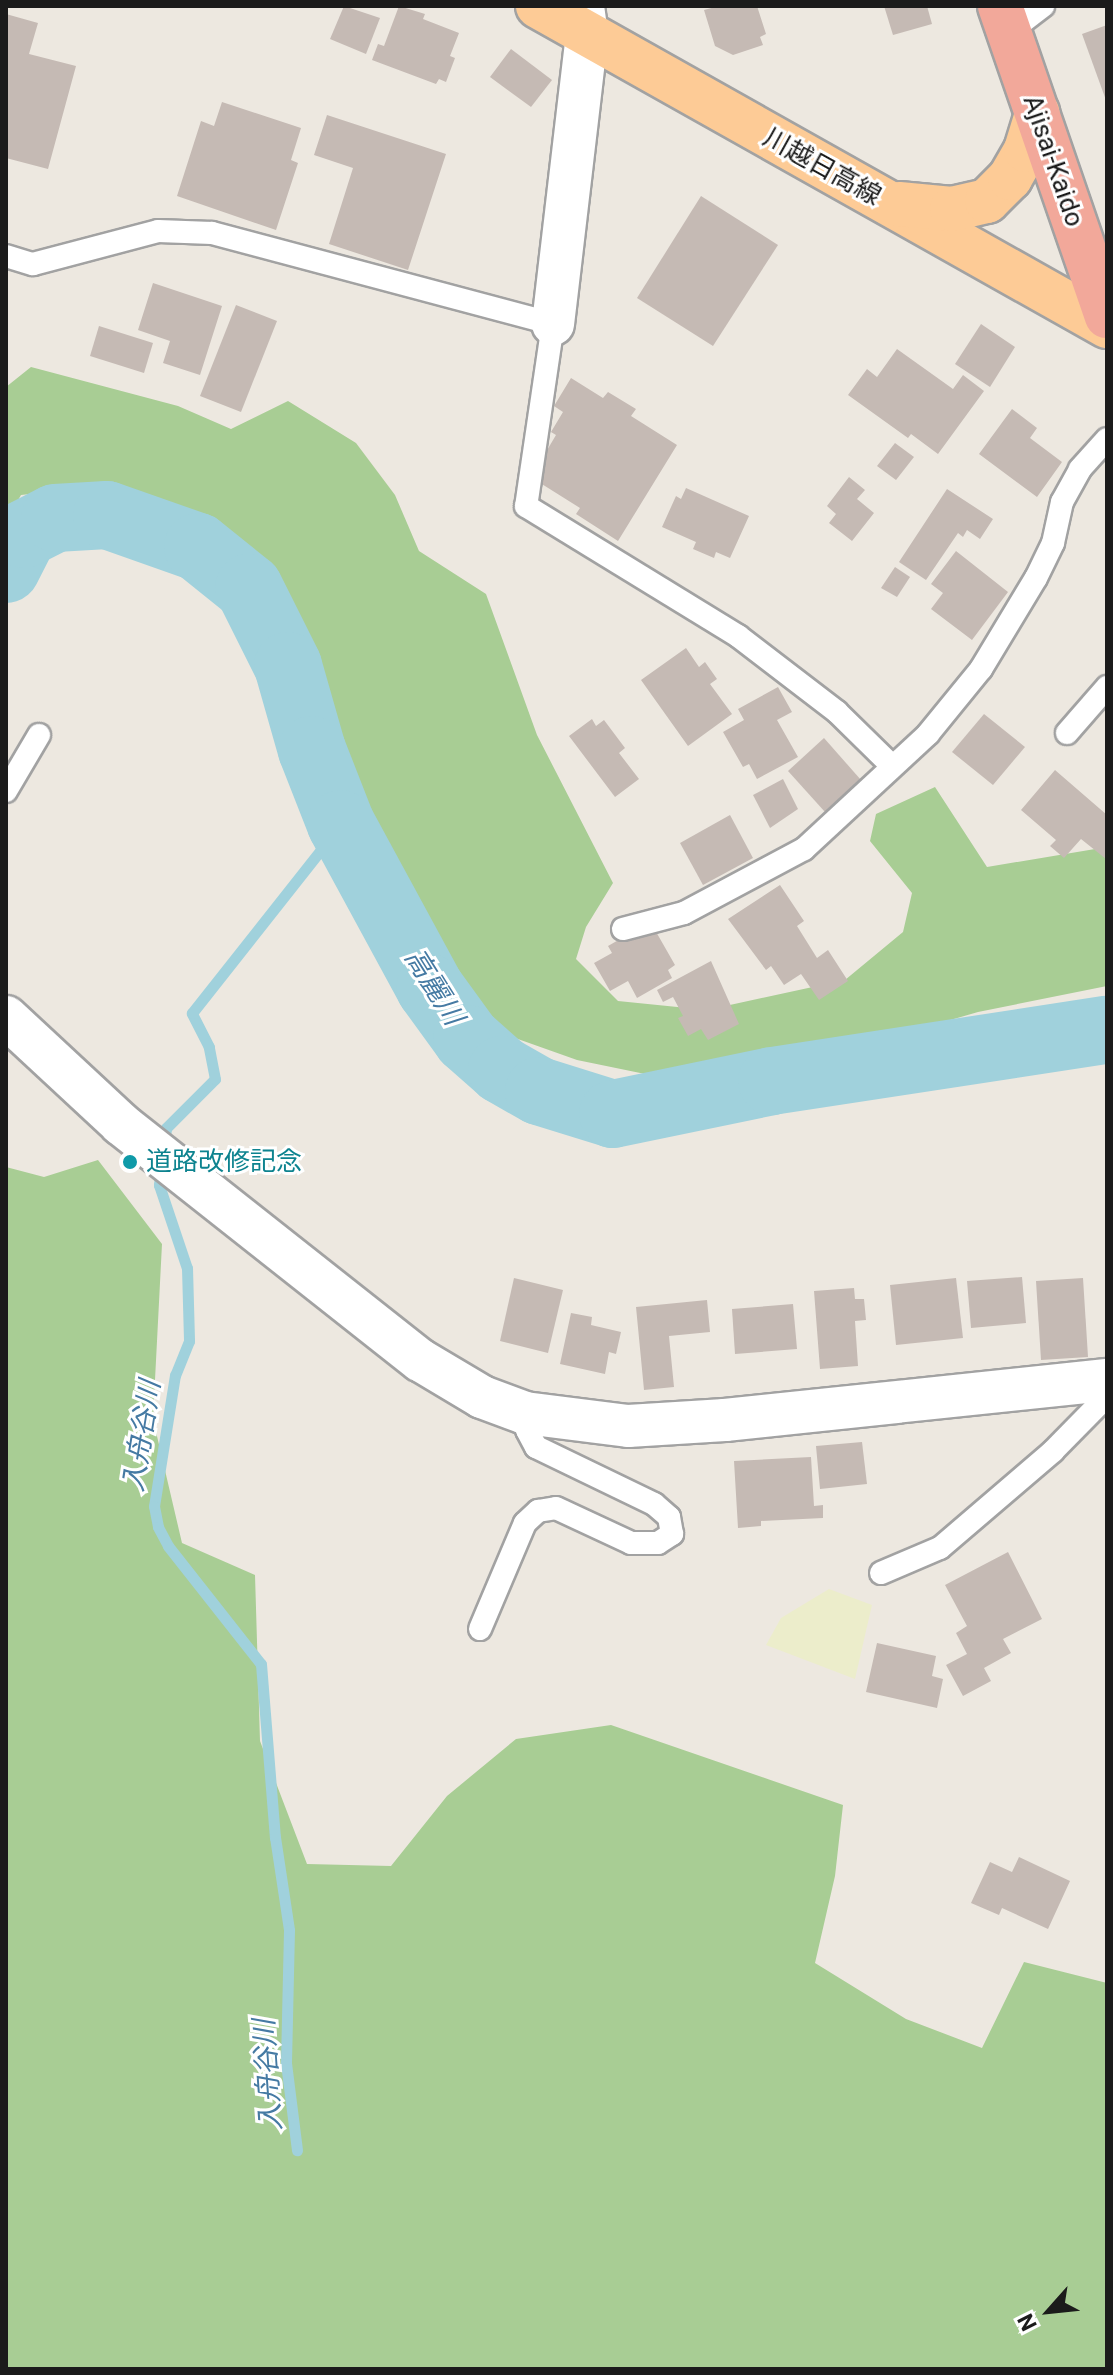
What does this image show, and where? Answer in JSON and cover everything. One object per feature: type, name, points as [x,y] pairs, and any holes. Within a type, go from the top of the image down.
[{"type":"highway","name":"Ajisai-Kaido","points":[[1017,15],[1037,113],[1107,316]]},
{"type":"main road","name":"川越日高線","points":[[538,6],[585,21],[885,202],[1107,326]]},
{"type":"main road","points":[[885,202],[952,209],[987,201],[1026,150],[1037,113]]},
{"type":"street","points":[[553,324],[585,21]]},
{"type":"street","points":[[6,1017],[121,1124],[420,1360],[482,1397],[525,1413],[628,1426],[711,1421],[1107,1380]]},
{"type":"lane","points":[[6,256],[33,264],[158,231],[212,233],[553,324],[526,506],[738,636],[837,712],[892,766]]},
{"type":"lane","points":[[623,929],[684,913],[804,849],[928,734],[981,669],[1036,578],[1053,543],[1062,502],[1080,469],[1107,439]]},
{"type":"lane","points":[[1067,733],[1107,687]]},
{"type":"lane","points":[[6,791],[39,735]]},
{"type":"lane","points":[[881,1573],[940,1548],[1053,1451],[1107,1396]]},
{"type":"lane","points":[[480,1629],[525,1523],[538,1511],[556,1508],[631,1543],[658,1543],[672,1534],[669,1517],[654,1504],[536,1447],[527,1430],[525,1413]]},
{"type":"green space","points":[[31,367],[178,406],[231,429],[288,401],[356,443],[395,495],[419,551],[486,594],[537,735],[613,883],[586,927],[576,959],[618,1001],[707,1010],[845,980],[903,932],[912,893],[870,841],[876,814],[935,787],[987,867],[1107,847],[1107,986],[978,1012],[785,1068],[650,1075],[577,1060],[498,1032],[450,976],[330,741],[306,656],[265,575],[206,539],[93,487],[21,495],[6,521],[6,387]]},
{"type":"green space","points":[[98,1160],[162,1244],[153,1419],[182,1543],[255,1575],[260,1741],[307,1864],[391,1866],[447,1796],[516,1739],[611,1725],[843,1805],[835,1876],[815,1963],[906,2019],[982,2048],[1024,1962],[1107,1983],[1107,2369],[6,2369],[6,1167],[44,1177]]},
{"type":"green space","points":[[829,1589],[872,1605],[855,1679],[766,1645],[781,1618]]},
{"type":"building","points":[[344,6],[380,18],[366,54],[330,39]]},
{"type":"building","points":[[399,6],[425,14],[423,19],[459,33],[450,56],[455,58],[446,82],[439,79],[436,84],[372,60],[378,44],[384,46]]},
{"type":"building","points":[[719,6],[757,6],[766,34],[760,37],[763,45],[733,55],[715,46],[704,10]]},
{"type":"building","points":[[884,6],[927,6],[932,24],[893,35]]},
{"type":"building","points":[[6,14],[38,23],[29,54],[76,66],[48,169],[6,158]]},
{"type":"building","points":[[1107,25],[1107,103],[1082,34]]},
{"type":"building","points":[[511,49],[552,80],[531,107],[490,77]]},
{"type":"building","points":[[222,102],[301,128],[291,160],[298,163],[276,230],[177,196],[201,121],[214,126]]},
{"type":"building","points":[[327,115],[446,154],[408,270],[329,244],[353,168],[314,155]]},
{"type":"building","points":[[701,196],[778,245],[713,346],[637,298]]},
{"type":"building","points":[[153,283],[222,306],[200,375],[163,363],[170,341],[138,330]]},
{"type":"building","points":[[236,305],[277,321],[241,412],[200,396]]},
{"type":"building","points":[[981,324],[1015,347],[990,387],[955,364]]},
{"type":"building","points":[[99,326],[153,343],[144,373],[90,356]]},
{"type":"building","points":[[897,349],[953,389],[963,375],[984,391],[938,454],[911,434],[908,438],[848,395],[867,369],[877,377]]},
{"type":"building","points":[[571,378],[603,398],[608,392],[636,409],[631,416],[677,445],[618,541],[576,514],[580,508],[537,481],[544,470],[540,468],[546,459],[543,457],[556,435],[551,432],[563,412],[554,406]]},
{"type":"building","points":[[1012,409],[1037,428],[1030,438],[1062,462],[1037,497],[979,454]]},
{"type":"building","points":[[895,443],[914,457],[896,480],[877,466]]},
{"type":"building","points":[[849,477],[865,490],[857,499],[874,513],[852,541],[829,523],[836,514],[827,506]]},
{"type":"building","points":[[686,488],[749,516],[730,558],[716,552],[714,558],[693,549],[696,542],[662,527],[676,496],[681,499]]},
{"type":"building","points":[[947,489],[993,519],[980,539],[967,530],[963,537],[958,533],[926,580],[899,562]]},
{"type":"building","points":[[956,551],[1008,592],[972,640],[931,609],[943,593],[931,584]]},
{"type":"building","points":[[895,567],[910,577],[897,597],[881,588]]},
{"type":"building","points":[[686,648],[699,667],[705,662],[717,679],[710,684],[732,714],[688,746],[641,680]]},
{"type":"building","points":[[778,687],[792,712],[777,720],[798,757],[757,779],[749,764],[743,767],[723,732],[744,720],[738,709]]},
{"type":"building","points":[[984,714],[1025,747],[993,785],[952,752]]},
{"type":"building","points":[[592,719],[596,726],[604,720],[625,748],[619,753],[639,779],[615,797],[569,736]]},
{"type":"building","points":[[824,738],[861,780],[825,812],[788,771]]},
{"type":"building","points":[[1055,770],[1107,815],[1106,859],[1081,839],[1064,858],[1050,846],[1056,840],[1021,810]]},
{"type":"building","points":[[783,779],[798,809],[770,828],[753,795]]},
{"type":"building","points":[[730,815],[753,858],[703,885],[680,843]]},
{"type":"building","points":[[780,885],[804,921],[797,926],[817,958],[828,950],[848,981],[819,1000],[801,974],[784,985],[771,966],[766,970],[728,919]]},
{"type":"building","points":[[643,926],[655,930],[675,965],[668,970],[672,978],[637,998],[628,981],[610,991],[594,963],[612,953],[608,946]]},
{"type":"building","points":[[711,961],[739,1024],[708,1040],[701,1029],[688,1036],[678,1018],[683,1016],[673,997],[663,1002],[657,990]]},
{"type":"building","points":[[1022,1277],[1026,1323],[971,1328],[967,1281]]},
{"type":"building","points":[[514,1278],[563,1290],[548,1353],[500,1341]]},
{"type":"building","points":[[956,1278],[963,1338],[896,1345],[890,1285]]},
{"type":"building","points":[[1083,1278],[1088,1357],[1041,1360],[1036,1281]]},
{"type":"building","points":[[854,1288],[855,1299],[864,1299],[866,1320],[855,1321],[858,1366],[820,1369],[814,1291]]},
{"type":"building","points":[[707,1300],[710,1332],[669,1336],[674,1387],[644,1390],[636,1307]]},
{"type":"building","points":[[793,1304],[797,1349],[735,1354],[732,1309]]},
{"type":"building","points":[[571,1313],[592,1317],[591,1325],[621,1332],[616,1354],[609,1352],[605,1374],[560,1364]]},
{"type":"building","points":[[862,1442],[867,1484],[820,1489],[816,1446]]},
{"type":"building","points":[[811,1457],[814,1506],[823,1505],[823,1518],[761,1521],[761,1526],[738,1528],[734,1461]]},
{"type":"building","points":[[1008,1552],[1042,1619],[1003,1639],[1011,1653],[984,1668],[991,1681],[963,1696],[946,1665],[967,1654],[956,1633],[967,1626],[945,1585]]},
{"type":"building","points":[[877,1643],[936,1656],[932,1676],[943,1679],[937,1708],[866,1692]]},
{"type":"building","points":[[1019,1857],[1070,1881],[1048,1929],[1002,1908],[999,1915],[971,1903],[990,1862],[1012,1872]]},
{"type":"waterway","name":"高麗川","points":[[6,569],[24,534],[55,518],[107,515],[198,547],[249,588],[288,666],[312,750],[341,824],[430,988],[467,1039],[502,1070],[539,1091],[613,1114],[772,1081],[1107,1030]]},
{"type":"waterway","name":"入舟谷川","points":[[164,1145],[166,1128],[215,1079],[209,1047],[192,1013],[341,824]]},
{"type":"waterway","name":"入舟谷川","points":[[161,1170],[159,1185],[187,1268],[189,1341],[175,1375],[154,1506],[158,1527],[168,1546],[261,1664],[275,1837],[289,1930],[286,2063],[297,2150]]},
{"type":"place","name":"道路改修記念","points":[[130,1162]]}]
